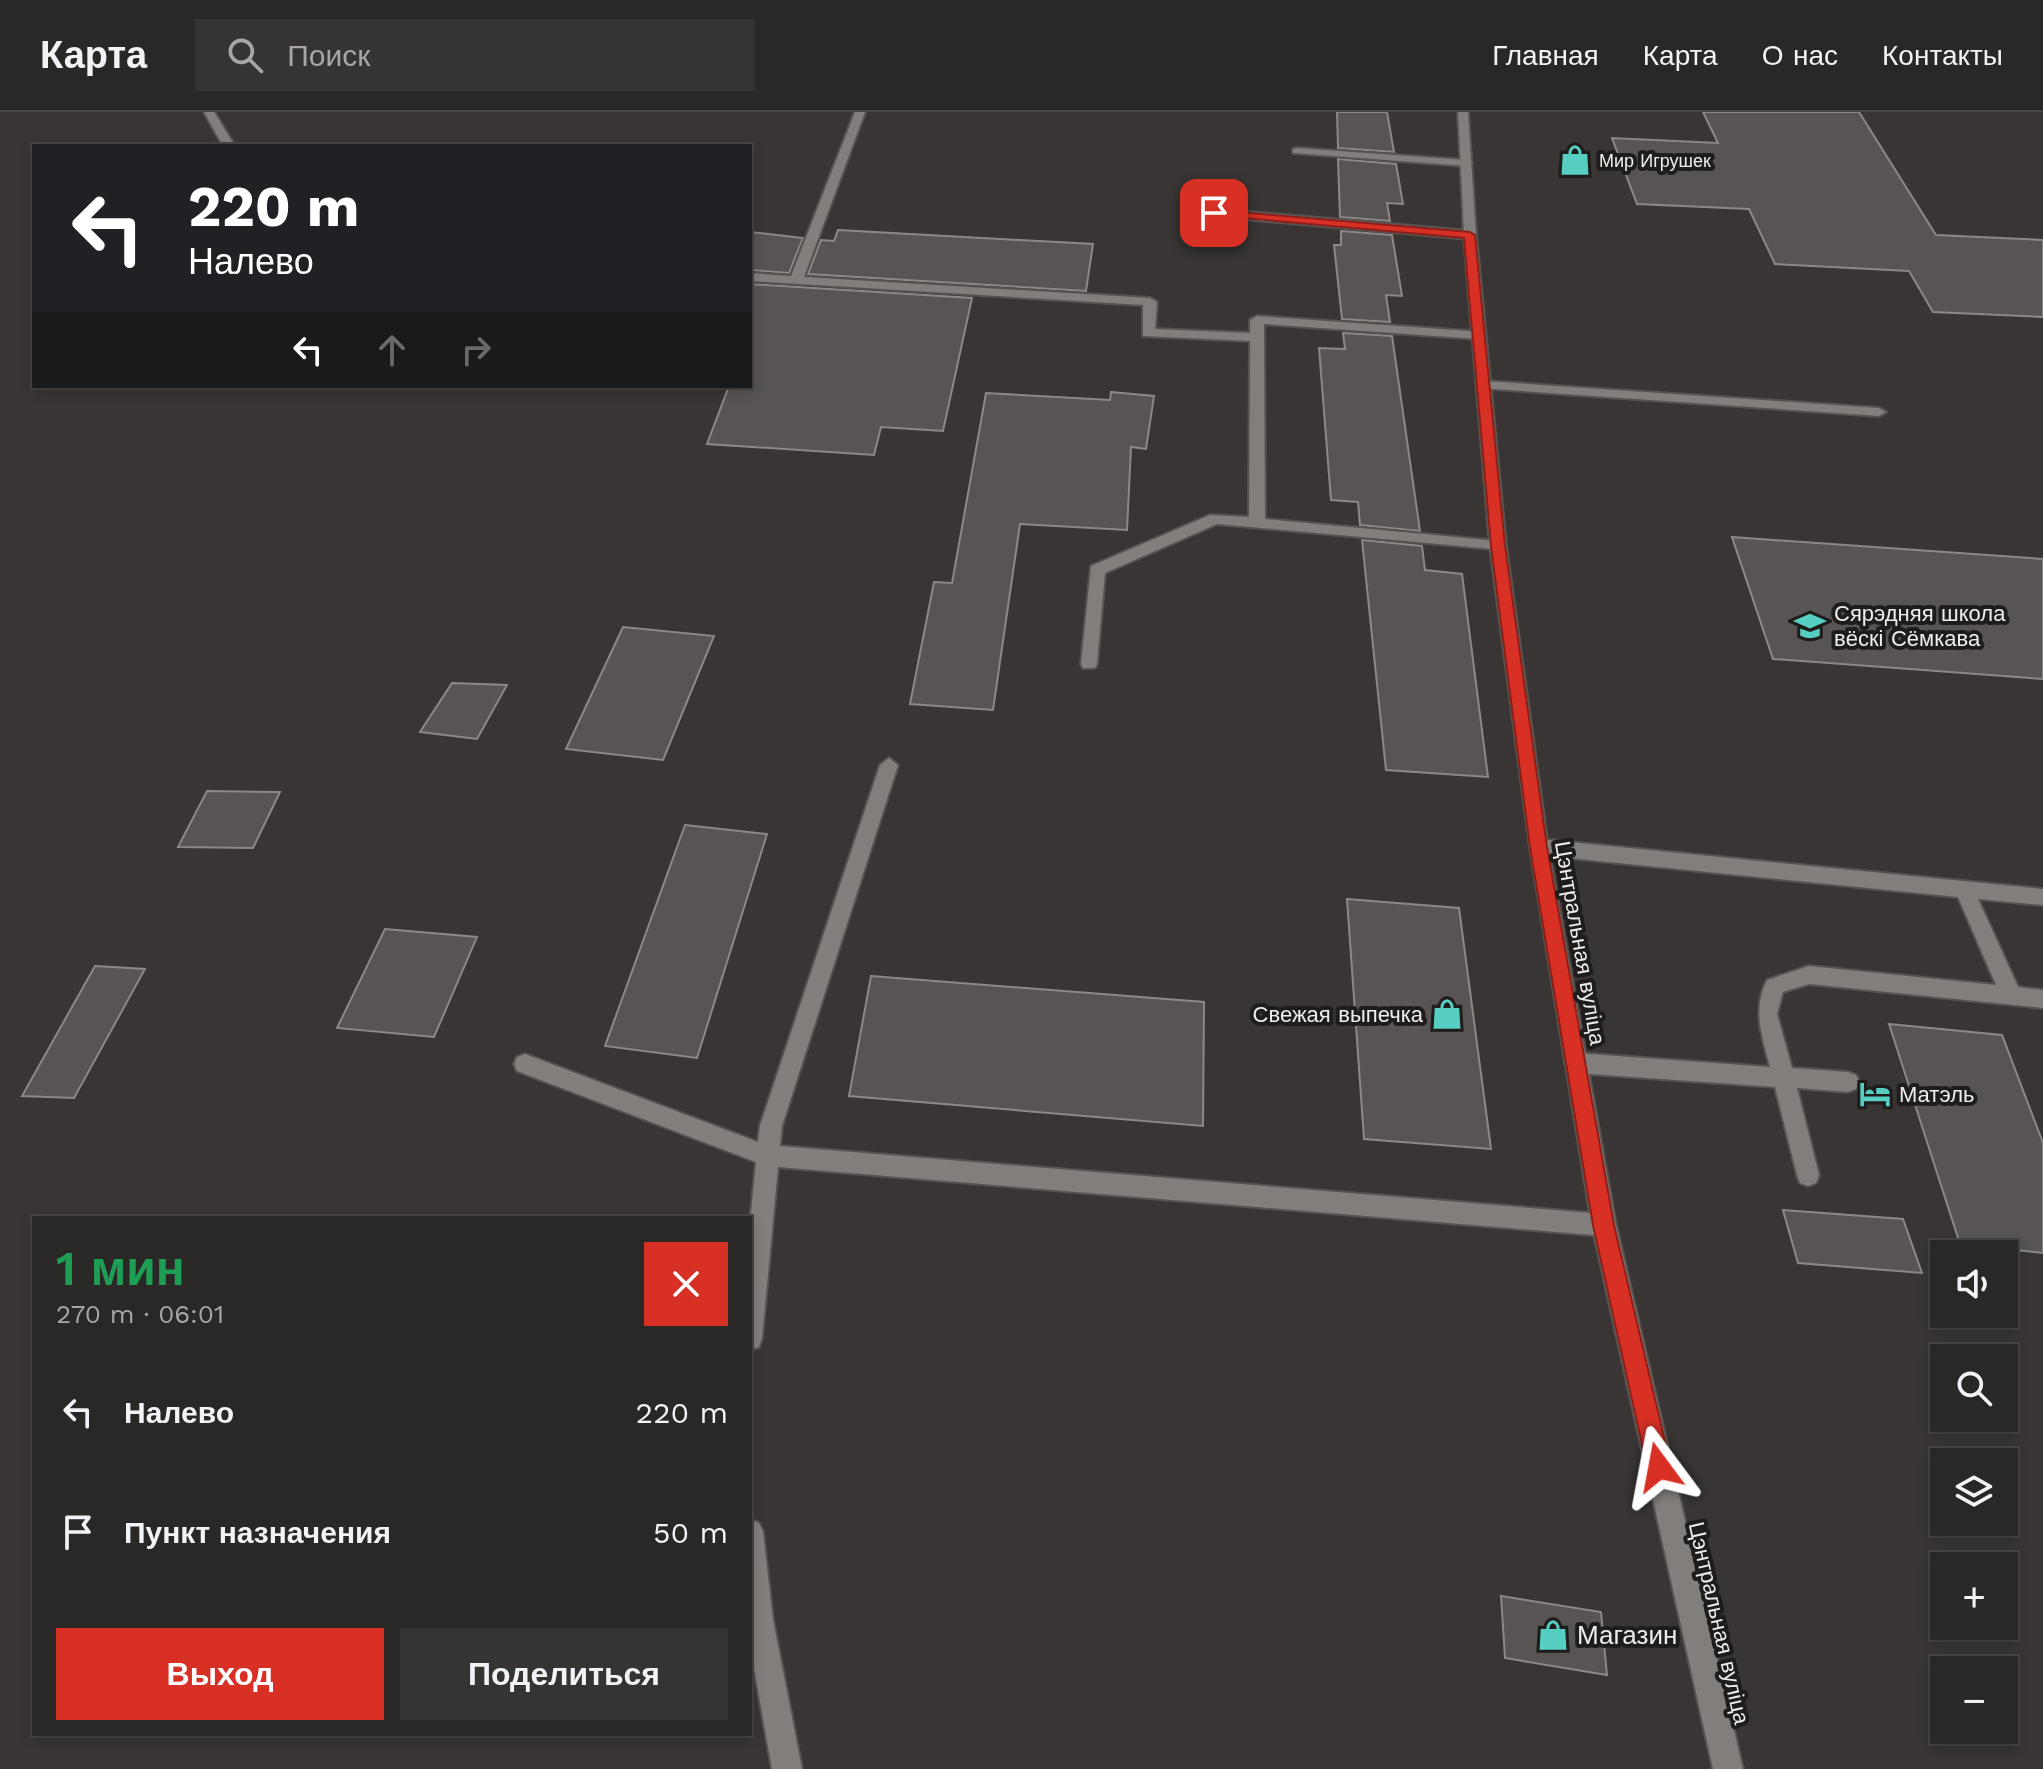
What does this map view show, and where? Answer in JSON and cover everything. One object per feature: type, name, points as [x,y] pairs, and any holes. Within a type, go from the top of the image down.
[{"type":"street","points":[[209,112],[228,144]]},
{"type":"street","points":[[796,280],[860,112]]},
{"type":"street","name":"Цэнтральная вуліца","points":[[1463,112],[1470,235],[1498,546],[1539,847],[1604,1225],[1728,1769]]},
{"type":"street","points":[[1297,151],[1466,163]]},
{"type":"street","points":[[1214,213],[1470,235]]},
{"type":"street","points":[[752,277],[1150,302],[1148,333],[1257,337]]},
{"type":"street","points":[[1257,523],[1257,320],[1479,335]]},
{"type":"street","points":[[1484,385],[1879,412]]},
{"type":"street","points":[[1089,664],[1097,570],[1215,519],[1498,546]]},
{"type":"street","points":[[752,1318],[771,1126],[889,765]]},
{"type":"street","points":[[1539,847],[2043,897]]},
{"type":"street","points":[[1964,889],[2011,995]]},
{"type":"street","points":[[1808,1175],[1767,1014],[1774,986],[1809,975],[2043,999]]},
{"type":"street","points":[[1576,1063],[1848,1082]]},
{"type":"street","points":[[525,1064],[768,1156],[1604,1225]]},
{"type":"street","points":[[752,1552],[759,1620],[787,1769]]},
{"type":"building","points":[[1337,112],[1387,112],[1394,152],[1338,148]]},
{"type":"building","points":[[1703,112],[1859,112],[1936,235],[2043,240],[2043,317],[1933,312],[1909,271],[1775,264],[1749,209],[1637,204],[1612,138],[1718,143]]},
{"type":"building","points":[[1338,159],[1396,164],[1403,204],[1387,203],[1390,221],[1340,217]]},
{"type":"building","points":[[838,230],[1093,244],[1086,291],[808,274],[821,240],[834,241]]},
{"type":"building","points":[[1341,231],[1392,235],[1402,296],[1386,295],[1390,322],[1342,319],[1334,245],[1341,245]]},
{"type":"building","points":[[752,232],[803,238],[789,273],[752,270]]},
{"type":"building","points":[[752,284],[972,298],[943,431],[881,427],[874,455],[707,444],[728,388],[752,388]]},
{"type":"building","points":[[1343,333],[1392,336],[1420,531],[1360,525],[1358,502],[1331,500],[1319,348],[1345,349]]},
{"type":"building","points":[[1111,392],[1154,396],[1146,449],[1131,447],[1127,530],[1020,524],[993,710],[910,704],[934,582],[952,583],[986,393],[1110,400]]},
{"type":"building","points":[[1732,537],[2043,559],[2043,679],[1773,659]]},
{"type":"building","points":[[1362,540],[1422,546],[1425,570],[1462,574],[1488,777],[1386,770]]},
{"type":"building","points":[[623,627],[714,636],[663,760],[566,749]]},
{"type":"building","points":[[452,683],[507,685],[477,739],[420,732]]},
{"type":"building","points":[[207,791],[280,792],[253,848],[178,847]]},
{"type":"building","points":[[685,825],[767,834],[697,1058],[605,1046]]},
{"type":"building","points":[[1347,899],[1459,908],[1491,1149],[1364,1139]]},
{"type":"building","points":[[385,929],[477,937],[434,1037],[337,1028]]},
{"type":"building","points":[[95,966],[145,969],[74,1098],[22,1096]]},
{"type":"building","points":[[871,976],[1204,1002],[1203,1126],[849,1096]]},
{"type":"building","points":[[1889,1024],[2002,1035],[2043,1143],[2043,1253],[2018,1250],[2018,1240],[1959,1240]]},
{"type":"building","points":[[1783,1210],[1903,1219],[1922,1273],[1798,1263]]},
{"type":"building","name":"Магазин","points":[[1501,1596],[1601,1612],[1607,1675],[1505,1658]]},
{"type":"place","name":"Мир Игрушек","points":[[1575,160]]},
{"type":"place","name":"Сярэдняя школа вёскі Сёмкава","points":[[1810,626]]},
{"type":"place","name":"Свежая выпечка","points":[[1447,1014]]},
{"type":"place","name":"Матэль","points":[[1875,1094]]},
{"type":"place","name":"Магазин","points":[[1553,1635]]},
{"type":"route","points":[[1214,213],[1470,235],[1498,546],[1539,847],[1604,1225],[1659,1467]]}]
